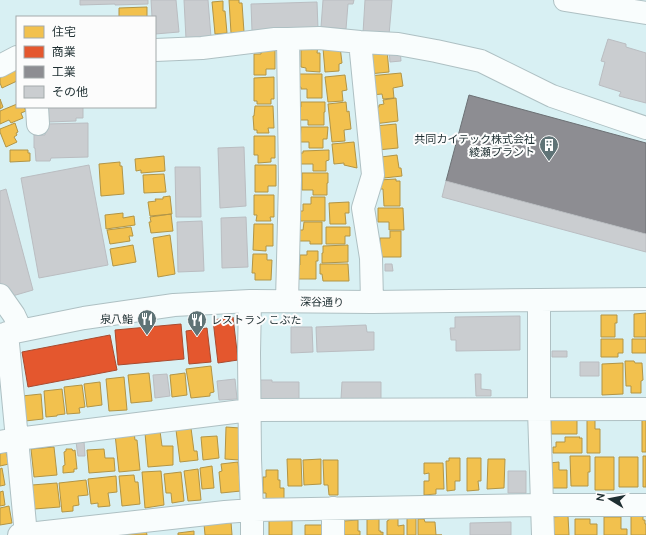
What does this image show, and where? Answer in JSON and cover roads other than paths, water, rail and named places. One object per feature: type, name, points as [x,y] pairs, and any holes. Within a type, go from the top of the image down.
[{"type":"street","points":[[565,0],[646,13]]},
{"type":"street","points":[[156,50],[202,48],[275,39],[319,38],[398,44],[481,61],[552,96],[646,128]]},
{"type":"street","points":[[287,301],[290,180],[288,39]]},
{"type":"street","points":[[360,42],[373,175],[363,208],[371,258],[372,302]]},
{"type":"street","points":[[0,66],[16,58]]},
{"type":"street","points":[[0,295],[14,315],[10,333],[8,440],[24,535],[252,510],[542,505],[646,505]]},
{"type":"street","name":"深谷通り","points":[[10,333],[84,318],[174,305],[250,301],[372,302],[646,299]]},
{"type":"street","points":[[539,300],[539,410],[543,535]]},
{"type":"street","points":[[250,301],[249,353],[252,535]]},
{"type":"street","points":[[8,440],[250,410],[646,410]]},
{"type":"street","points":[[332,535],[333,508]]},
{"type":"place","name":"共同カイテック株式会社 綾瀬プラント","points":[[549,162]]},
{"type":"place","name":"泉八鮨","points":[[147,336]]},
{"type":"place","name":"レストラン こぶた","points":[[197,337]]}]
